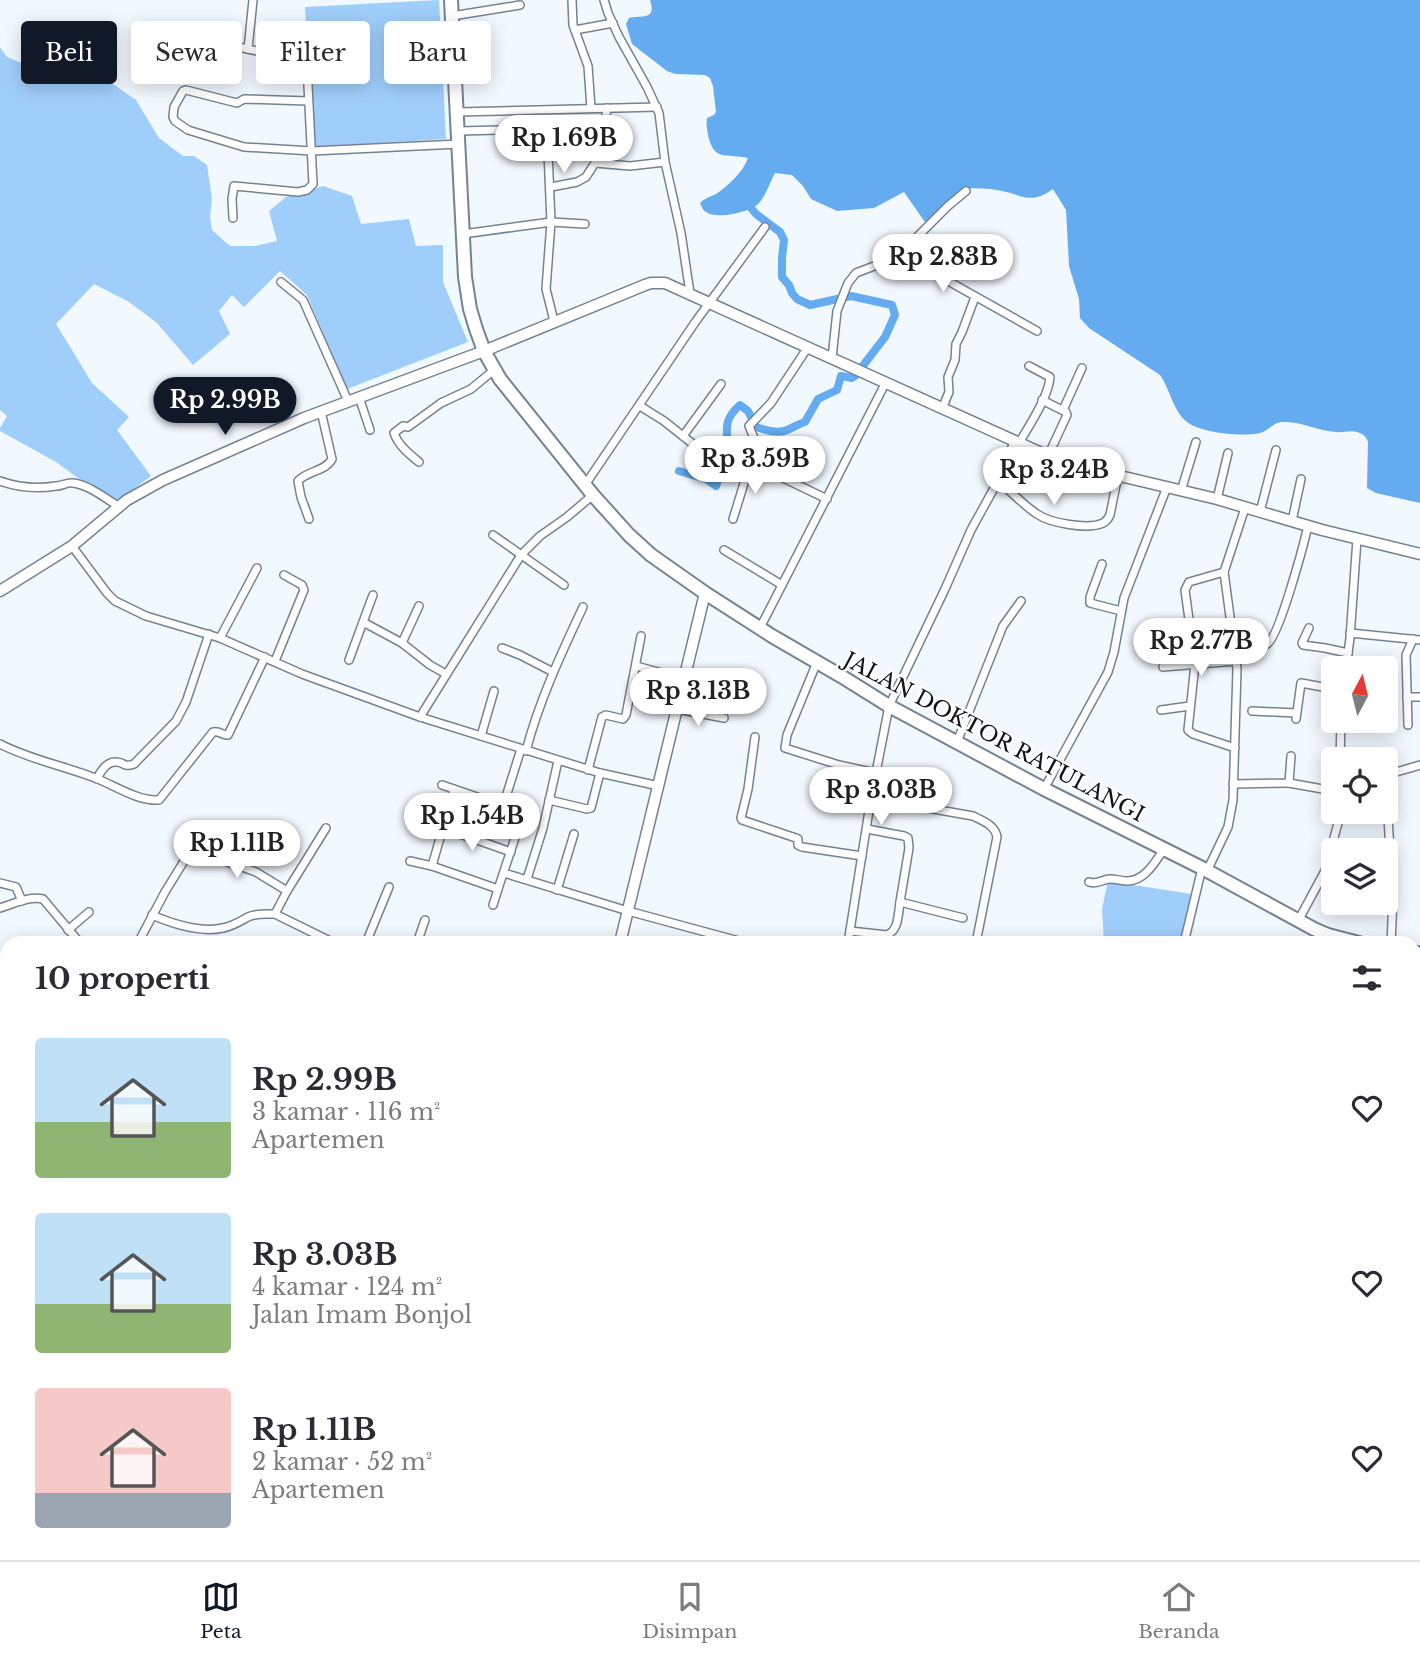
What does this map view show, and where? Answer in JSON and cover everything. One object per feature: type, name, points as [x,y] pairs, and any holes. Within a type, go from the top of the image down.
[{"type":"highway","name":"JALAN DOKTOR RATULANGI","points":[[451,0],[467,293],[484,351],[511,394],[589,490],[639,545],[705,593],[888,706],[1044,789],[1205,869],[1321,936]]},
{"type":"street","points":[[248,49],[253,0]]},
{"type":"street","points":[[572,0],[575,30],[588,66],[592,108]]},
{"type":"street","points":[[604,0],[613,23],[657,107],[690,293]]},
{"type":"street","points":[[452,16],[520,5]]},
{"type":"street","points":[[575,30],[613,23]]},
{"type":"street","points":[[233,218],[234,186],[298,192],[312,187],[313,184],[305,63],[242,48]]},
{"type":"street","points":[[309,101],[244,99],[235,103],[186,90],[174,107],[173,117],[188,130],[244,147],[312,151],[460,144]]},
{"type":"street","points":[[458,112],[657,107]]},
{"type":"street","points":[[551,187],[582,180],[595,163],[600,155],[607,108]]},
{"type":"street","points":[[459,131],[547,129],[551,222],[546,289],[554,321]]},
{"type":"street","points":[[595,163],[630,166],[665,162]]},
{"type":"street","points":[[894,260],[966,191]]},
{"type":"street","points":[[463,234],[551,222],[586,224]]},
{"type":"street","points":[[420,717],[521,555],[540,536],[567,517],[589,490],[681,342],[765,228]]},
{"type":"street","points":[[832,358],[839,306],[850,279],[856,273],[894,260],[941,277],[1037,331]]},
{"type":"street","points":[[281,282],[303,300],[348,401]]},
{"type":"street","points":[[0,591],[72,546],[134,495],[163,480],[321,411],[484,351],[650,283],[665,283],[690,293],[1048,456],[1420,554]]},
{"type":"street","points":[[942,409],[949,393],[948,377],[956,344],[975,297]]},
{"type":"street","points":[[733,519],[754,438],[750,426],[779,392],[808,347]]},
{"type":"street","points":[[849,936],[888,706],[971,530],[1050,381],[1050,377],[1029,366]]},
{"type":"street","points":[[1063,411],[1082,368]]},
{"type":"street","points":[[419,462],[394,437],[394,433],[403,426],[408,428],[494,370]]},
{"type":"street","points":[[760,628],[886,382]]},
{"type":"street","points":[[682,436],[721,384]]},
{"type":"street","points":[[359,397],[370,430]]},
{"type":"street","points":[[1042,400],[1067,415],[1048,456]]},
{"type":"street","points":[[640,407],[664,421],[708,456],[748,463],[827,499]]},
{"type":"street","points":[[309,519],[298,481],[329,464],[332,459],[321,411]]},
{"type":"street","points":[[1181,491],[1196,442]]},
{"type":"street","points":[[1260,512],[1276,450]]},
{"type":"street","points":[[1217,499],[1228,453]]},
{"type":"street","points":[[998,481],[1047,520],[1092,525],[1107,521],[1118,475]]},
{"type":"street","points":[[1292,522],[1301,479]]},
{"type":"street","points":[[0,481],[33,487],[72,483],[89,489],[118,506]]},
{"type":"street","points":[[1044,789],[1108,672],[1128,584],[1167,487]]},
{"type":"street","points":[[1186,936],[1205,869],[1228,827],[1232,809],[1237,661],[1224,572],[1245,508]]},
{"type":"street","points":[[1235,644],[1261,646],[1271,641],[1282,615],[1308,526]]},
{"type":"street","points":[[493,535],[564,585]]},
{"type":"street","points":[[1348,656],[1357,538]]},
{"type":"street","points":[[72,546],[115,601],[146,616],[220,638],[312,678],[420,717],[558,761],[659,786]]},
{"type":"street","points":[[724,550],[782,585]]},
{"type":"street","points":[[1102,565],[1090,603],[1121,611]]},
{"type":"street","points":[[220,638],[257,568]]},
{"type":"street","points":[[1224,572],[1189,582],[1185,590],[1195,664],[1188,727],[1190,732],[1235,748]]},
{"type":"street","points":[[275,661],[304,590],[302,585],[284,575]]},
{"type":"street","points":[[622,936],[705,593]]},
{"type":"street","points":[[349,660],[373,595]]},
{"type":"street","points":[[957,742],[1003,626],[1021,601]]},
{"type":"street","points":[[402,643],[419,606]]},
{"type":"street","points":[[499,819],[553,672],[583,607]]},
{"type":"street","points":[[363,622],[402,643],[446,674]]},
{"type":"street","points":[[1309,628],[1303,645],[1348,653]]},
{"type":"street","points":[[1350,632],[1417,639]]},
{"type":"street","points":[[97,779],[100,772],[111,762],[127,766],[134,764],[176,721],[186,702],[209,634]]},
{"type":"street","points":[[588,769],[603,716],[623,719],[626,715],[641,636]]},
{"type":"street","points":[[1408,725],[1406,652],[1417,639]]},
{"type":"street","points":[[502,648],[553,672]]},
{"type":"street","points":[[0,744],[121,790],[159,800],[214,732],[228,735],[265,657]]},
{"type":"street","points":[[1163,667],[1237,661]]},
{"type":"street","points":[[817,662],[787,735],[785,748],[876,773]]},
{"type":"street","points":[[636,666],[684,679]]},
{"type":"street","points":[[1252,711],[1296,716],[1301,684],[1321,687]]},
{"type":"street","points":[[481,736],[494,691]]},
{"type":"street","points":[[1406,697],[1420,697]]},
{"type":"street","points":[[1161,710],[1190,706]]},
{"type":"street","points":[[677,709],[724,718]]},
{"type":"street","points":[[755,737],[742,820],[796,838],[800,846],[862,856]]},
{"type":"street","points":[[1289,783],[1291,756]]},
{"type":"street","points":[[527,879],[543,828],[558,761]]},
{"type":"street","points":[[1398,771],[1420,765]]},
{"type":"street","points":[[549,800],[591,808],[600,773]]},
{"type":"street","points":[[1233,784],[1289,783],[1321,789]]},
{"type":"street","points":[[442,785],[518,811]]},
{"type":"street","points":[[432,866],[454,789]]},
{"type":"street","points":[[871,798],[973,816],[995,829],[997,837],[977,936]]},
{"type":"street","points":[[1298,921],[1325,871],[1337,824]]},
{"type":"street","points":[[1388,824],[1391,936]]},
{"type":"street","points":[[275,914],[326,828]]},
{"type":"street","points":[[443,828],[511,852]]},
{"type":"street","points":[[850,931],[887,935],[895,930],[909,848],[908,838],[904,836],[867,829]]},
{"type":"street","points":[[557,890],[574,834]]},
{"type":"street","points":[[493,905],[516,835]]},
{"type":"street","points":[[1089,883],[1110,879],[1138,879],[1150,869],[1164,849]]},
{"type":"street","points":[[142,936],[192,850],[256,872],[287,891]]},
{"type":"street","points":[[410,861],[498,889]]},
{"type":"street","points":[[504,873],[720,936]]},
{"type":"street","points":[[0,883],[16,887],[22,901]]},
{"type":"street","points":[[369,936],[389,887]]},
{"type":"street","points":[[0,908],[36,897],[43,899],[74,936]]},
{"type":"street","points":[[900,902],[963,918]]},
{"type":"street","points":[[68,930],[89,912]]},
{"type":"street","points":[[152,915],[182,926],[220,929],[257,914],[275,914],[320,936]]},
{"type":"street","points":[[419,936],[425,920]]},
{"type":"shaded area","points":[[439,0],[440,21],[384,21],[384,84],[443,84],[446,139],[312,147],[309,84],[370,84],[370,21],[306,21],[305,7]]},
{"type":"shaded area","points":[[650,0],[1420,0],[1420,503],[1376,493],[1367,488],[1368,442],[1357,432],[1329,431],[1283,422],[1276,423],[1260,433],[1233,434],[1202,429],[1187,422],[1178,412],[1160,375],[1089,328],[1080,318],[1079,299],[1069,266],[1066,210],[1053,189],[1031,198],[994,189],[968,188],[927,225],[904,192],[874,208],[837,211],[811,199],[792,175],[775,173],[764,196],[755,206],[725,215],[706,212],[700,203],[730,183],[748,158],[723,155],[714,150],[711,144],[707,118],[716,112],[710,78],[705,75],[675,74],[667,71],[632,44],[626,24],[629,18],[650,14]]},
{"type":"shaded area","points":[[0,47],[7,57],[21,63],[21,84],[113,84],[136,100],[159,138],[183,156],[194,156],[207,165],[212,199],[212,230],[230,246],[255,246],[277,241],[269,211],[286,197],[323,186],[352,196],[361,224],[409,219],[416,246],[443,245],[443,282],[468,342],[347,389],[307,295],[280,271],[244,307],[232,295],[219,311],[230,334],[193,365],[157,323],[129,302],[94,284],[56,324],[92,383],[129,417],[117,430],[151,476],[118,501],[0,431],[7,416],[0,410]]},
{"type":"shaded area","points":[[1108,881],[1191,894],[1181,936],[1104,936],[1102,909]]},
{"type":"waterway","points":[[679,471],[706,479],[716,486],[727,459],[727,424],[740,405],[748,411],[756,427],[775,432],[805,422],[818,399],[837,390],[841,376],[855,376],[885,337],[895,315],[892,305],[851,296],[810,305],[797,299],[782,277],[784,240],[780,232],[751,208]]}]
